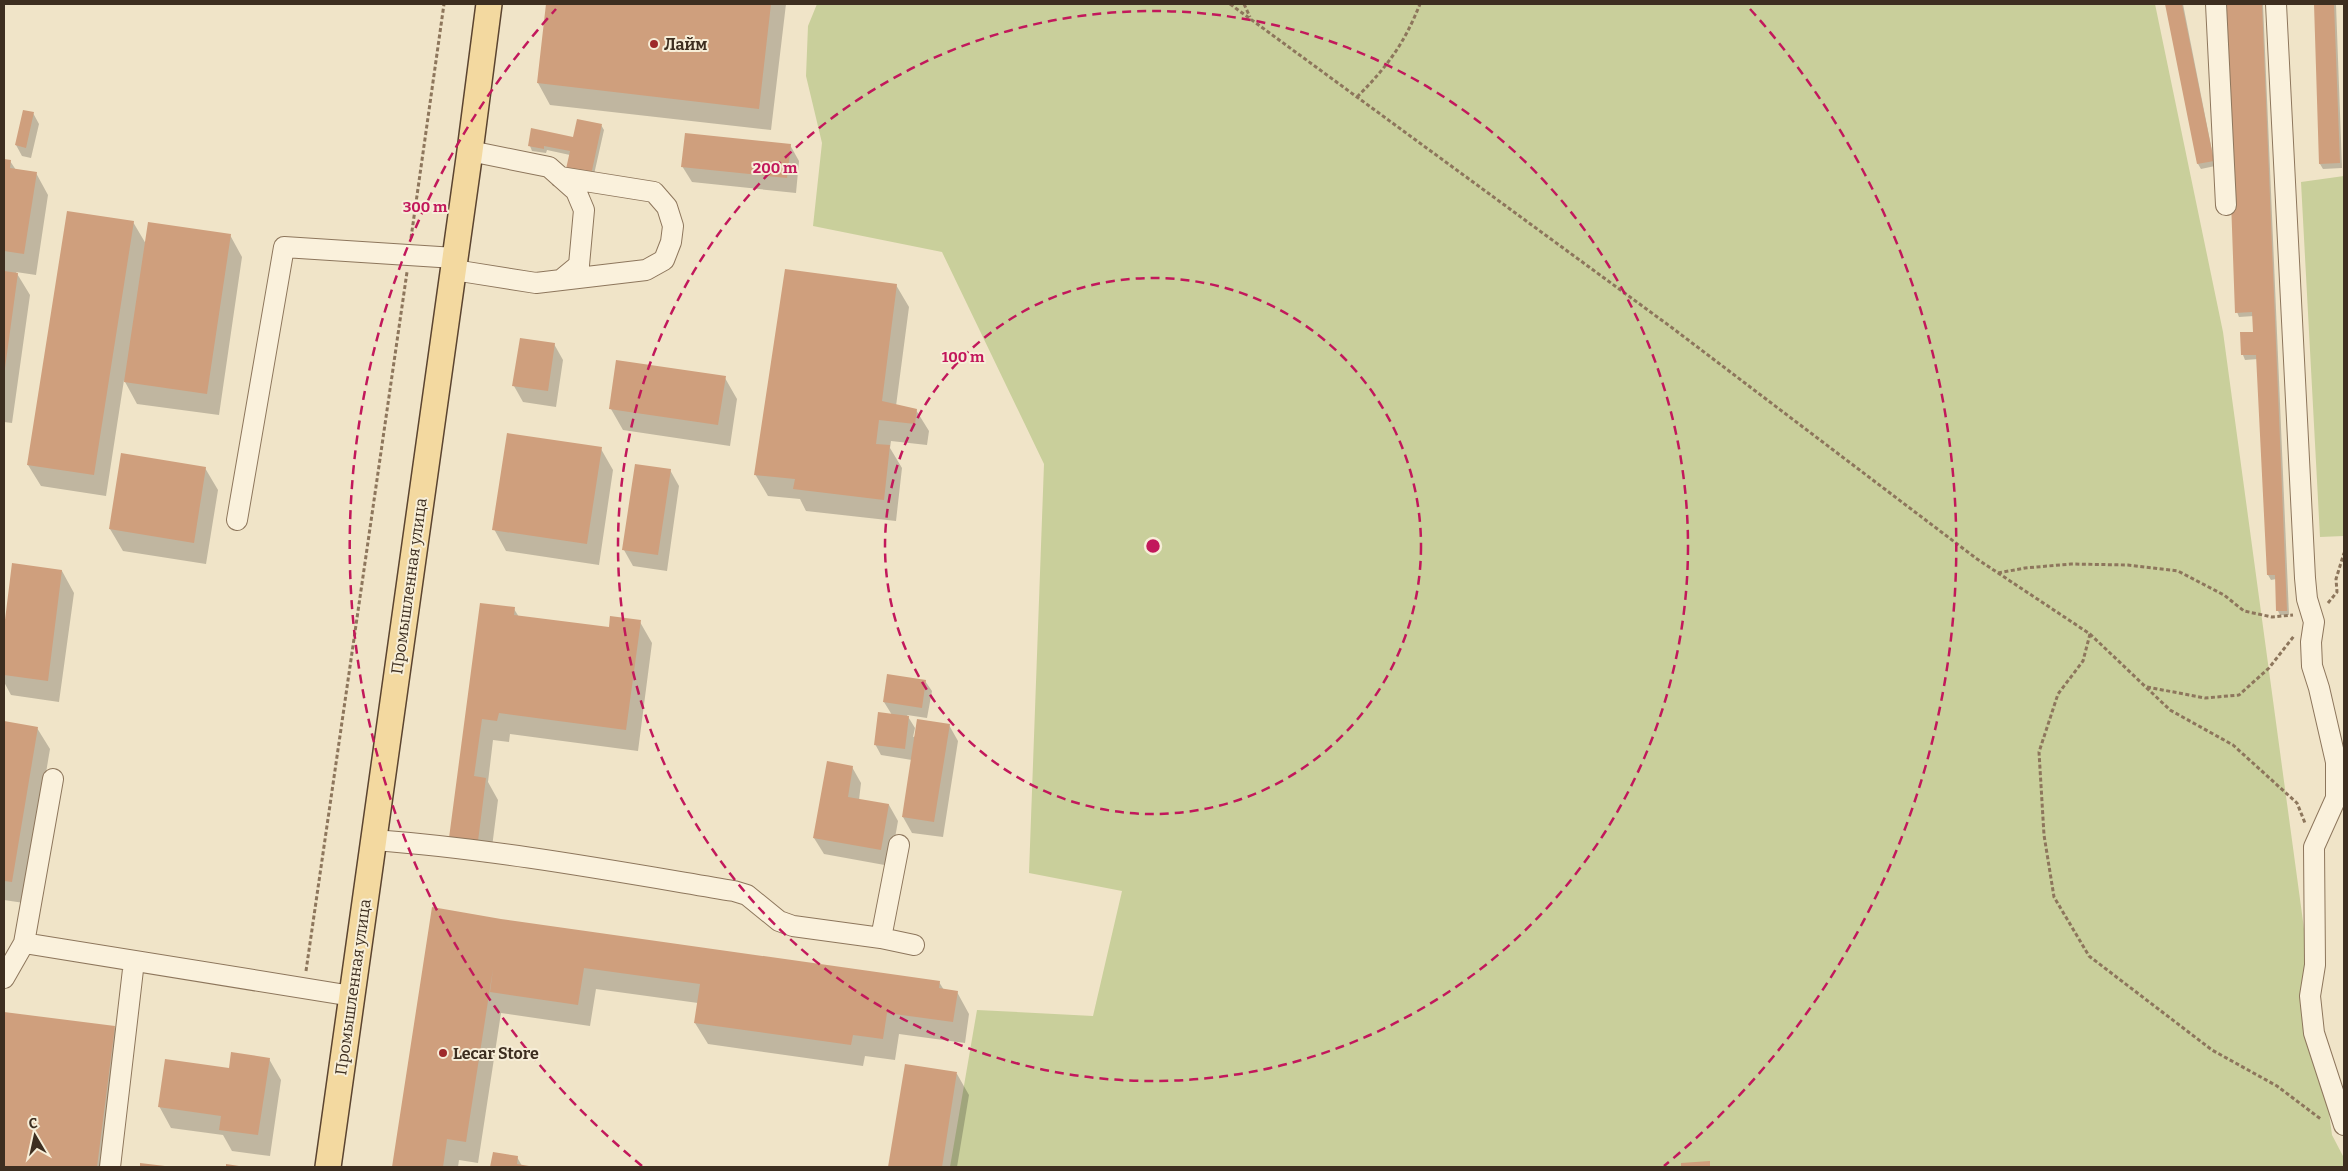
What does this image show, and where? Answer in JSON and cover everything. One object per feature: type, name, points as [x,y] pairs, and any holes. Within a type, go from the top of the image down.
[{"type":"main road","name":"Промышленная улица","points":[[328,1167],[455,264],[489,4]]},
{"type":"lane","points":[[2216,4],[2226,205]]},
{"type":"lane","points":[[2276,4],[2305,578],[2307,599],[2313,616],[2312,666],[2336,762],[2336,798],[2314,847],[2316,965],[2310,996],[2314,1033],[2337,1125]]},
{"type":"lane","points":[[470,151],[549,167],[576,191],[584,210],[579,265],[562,279]]},
{"type":"lane","points":[[237,520],[284,247],[409,255],[536,283],[646,270],[664,260],[671,242],[673,226],[667,206],[654,192],[560,177]]},
{"type":"lane","points":[[4,978],[24,943],[53,779]]},
{"type":"lane","points":[[374,840],[434,845],[557,862],[734,891],[747,895],[779,920],[793,926],[881,938],[914,945]]},
{"type":"lane","points":[[881,938],[899,845]]},
{"type":"lane","points":[[24,943],[352,996]]},
{"type":"lane","points":[[110,1167],[134,960]]},
{"type":"path","points":[[304,988],[444,4]]},
{"type":"path","points":[[1230,4],[1671,327],[1998,573],[2090,634],[2147,686],[2170,710],[2233,745],[2297,803],[2314,847]]},
{"type":"path","points":[[1244,4],[1250,18]]},
{"type":"path","points":[[1357,97],[1384,70],[1409,32],[1420,4]]},
{"type":"path","points":[[2147,686],[2205,698],[2239,695],[2269,668],[2291,638],[2337,592],[2336,578],[2344,553]]},
{"type":"path","points":[[1998,573],[2025,568],[2071,564],[2128,565],[2178,571],[2224,595],[2244,611],[2272,617],[2302,614],[2313,616]]},
{"type":"path","points":[[2090,634],[2083,661],[2058,694],[2039,752],[2044,835],[2054,897],[2089,956],[2212,1050],[2277,1086],[2337,1125]]},
{"type":"green space","points":[[817,4],[2155,4],[2223,332],[2332,1135],[2344,1158],[2344,1167],[950,1167],[977,1010],[1093,1016],[1122,891],[1029,873],[1044,464],[942,252],[813,226],[822,143],[806,76],[808,26]]},
{"type":"green space","points":[[2344,176],[2344,536],[2320,537],[2301,182]]},
{"type":"building","name":"Лайм","points":[[546,4],[771,4],[759,109],[537,83]]},
{"type":"building","points":[[2165,4],[2182,4],[2214,161],[2197,164]]},
{"type":"building","points":[[2224,4],[2262,4],[2287,611],[2276,611],[2275,575],[2267,575],[2256,355],[2241,355],[2240,332],[2253,332],[2252,312],[2235,313]]},
{"type":"building","points":[[2314,4],[2334,4],[2340,163],[2319,164]]},
{"type":"building","points":[[23,110],[34,112],[26,148],[15,145]]},
{"type":"building","points":[[577,119],[602,124],[591,175],[566,169],[570,151],[544,146],[544,149],[528,146],[531,128],[573,137]]},
{"type":"building","points":[[685,133],[791,144],[787,178],[681,167]]},
{"type":"building","points":[[4,159],[11,160],[10,168],[37,172],[24,254],[4,251]]},
{"type":"building","points":[[67,211],[134,221],[94,475],[27,465]]},
{"type":"building","points":[[148,222],[231,234],[207,394],[124,382]]},
{"type":"building","points":[[785,269],[897,284],[882,401],[917,409],[915,424],[879,420],[876,444],[890,445],[884,500],[793,489],[795,479],[754,475]]},
{"type":"building","points":[[4,271],[18,273],[5,368],[4,368]]},
{"type":"building","points":[[520,338],[555,343],[548,391],[512,386]]},
{"type":"building","points":[[616,360],[726,376],[718,425],[609,409]]},
{"type":"building","points":[[507,433],[602,447],[587,544],[492,530]]},
{"type":"building","points":[[121,453],[206,467],[194,543],[109,529]]},
{"type":"building","points":[[635,464],[671,469],[658,555],[622,550]]},
{"type":"building","points":[[12,563],[62,570],[48,681],[4,675],[4,628]]},
{"type":"building","points":[[480,603],[515,607],[514,615],[609,627],[610,616],[641,620],[626,730],[499,713],[497,721],[482,719],[474,776],[486,778],[478,841],[449,838]]},
{"type":"building","points":[[887,674],[926,680],[922,708],[883,702]]},
{"type":"building","points":[[878,712],[909,716],[905,749],[874,745]]},
{"type":"building","points":[[917,719],[950,724],[934,822],[902,817]]},
{"type":"building","points":[[4,721],[38,727],[12,882],[4,881]]},
{"type":"building","points":[[827,761],[853,766],[848,797],[889,804],[881,850],[813,838]]},
{"type":"building","points":[[432,907],[501,919],[940,981],[939,988],[958,991],[953,1022],[887,1013],[883,1039],[853,1035],[851,1045],[694,1023],[700,984],[584,968],[578,1005],[490,992],[493,969],[466,1142],[447,1139],[443,1167],[392,1167]]},
{"type":"building","points":[[4,1012],[115,1026],[97,1167],[4,1167]]},
{"type":"building","points":[[231,1052],[270,1058],[258,1135],[219,1130],[221,1116],[158,1107],[165,1059],[229,1068]]},
{"type":"building","points":[[905,1064],[957,1072],[942,1167],[888,1167]]},
{"type":"building","points":[[493,1152],[518,1156],[517,1164],[535,1167],[490,1167]]},
{"type":"building","points":[[1710,1161],[1710,1167],[1681,1167],[1681,1163]]},
{"type":"building","points":[[140,1163],[165,1166],[165,1167],[140,1167]]},
{"type":"building","points":[[226,1164],[239,1166],[239,1167],[226,1167]]},
{"type":"place","name":"Лайм","points":[[654,44]]},
{"type":"place","name":"Lecar Store","points":[[443,1053]]}]
